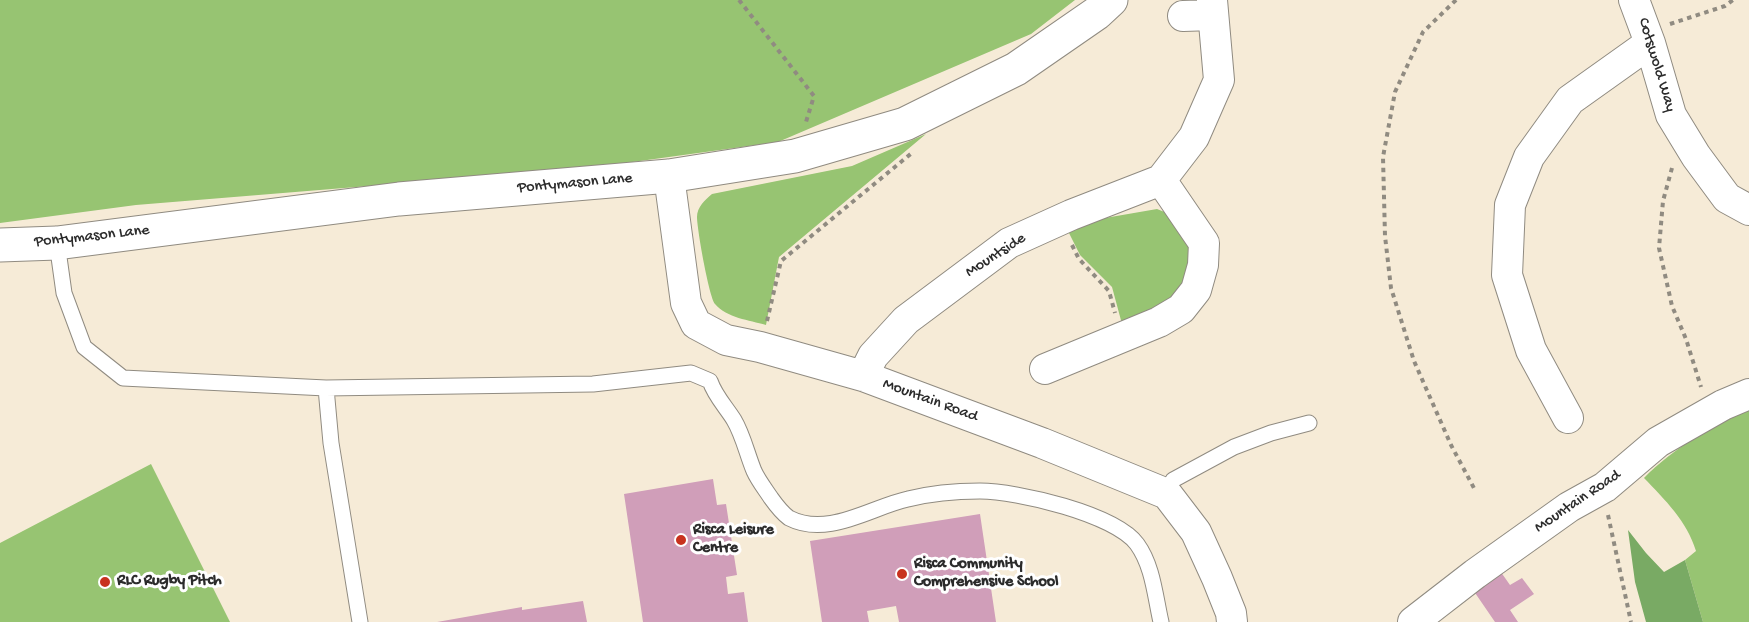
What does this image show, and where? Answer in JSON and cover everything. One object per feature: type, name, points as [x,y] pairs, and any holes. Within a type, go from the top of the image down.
[{"type":"street","name":"Pontymason Lane","points":[[0,245],[57,243],[399,199],[669,176],[795,156],[905,124],[1016,69],[1097,13],[1111,0]]},
{"type":"street","name":"Cotswold Way","points":[[1634,0],[1671,115],[1686,141],[1727,198],[1749,210]]},
{"type":"street","points":[[1046,369],[1078,370],[1121,337],[1159,322],[1181,309],[1196,290],[1201,274],[1204,243],[1161,180],[1194,137],[1219,80],[1213,8],[1183,16]]},
{"type":"street","points":[[1568,418],[1531,350],[1507,275],[1510,205],[1529,157],[1570,100],[1647,38]]},
{"type":"street","name":"Mountain Road","points":[[669,176],[686,303],[696,324],[726,339],[760,346],[863,376],[1042,443],[1167,494]]},
{"type":"street","name":"Mountside","points":[[863,376],[873,356],[906,320],[1009,243],[1161,180]]},
{"type":"street","name":"Mountain Road","points":[[1413,622],[1475,574],[1569,507],[1605,487],[1658,442],[1723,405],[1749,394]]},
{"type":"street","points":[[1167,494],[1196,532],[1231,613],[1232,622]]},
{"type":"lane","points":[[57,243],[64,293],[84,347],[123,378],[326,388],[593,384],[692,373],[710,381],[712,389],[735,421],[755,474],[777,507],[789,518],[811,524],[833,523],[907,499],[943,492],[983,491],[1030,498],[1079,511],[1124,531],[1137,544],[1148,562],[1161,622]]},
{"type":"lane","points":[[326,388],[331,443],[360,622]]},
{"type":"lane","points":[[1167,494],[1173,480],[1234,447],[1271,433],[1309,423]]},
{"type":"path","points":[[739,0],[814,96],[795,156]]},
{"type":"path","points":[[1456,0],[1423,32],[1395,92],[1383,157],[1385,236],[1391,288],[1414,361],[1451,445],[1475,490]]},
{"type":"path","points":[[1647,38],[1725,6],[1733,0]]},
{"type":"path","points":[[1686,141],[1674,164],[1663,201],[1659,248],[1672,306],[1686,339],[1701,390]]},
{"type":"path","points":[[760,346],[782,261],[915,151]]},
{"type":"path","points":[[1058,221],[1079,259],[1109,291],[1121,337]]},
{"type":"path","points":[[1607,511],[1631,622]]},
{"type":"green space","points":[[0,0],[1075,0],[1031,34],[778,142],[589,168],[136,205],[0,223]]},
{"type":"green space","points":[[926,134],[779,257],[766,325],[732,315],[715,304],[701,248],[697,217],[700,207],[712,194],[852,166]]},
{"type":"green space","points":[[1157,209],[1172,215],[1192,242],[1189,279],[1170,305],[1122,324],[1112,287],[1080,255],[1068,231],[1105,218]]},
{"type":"green space","points":[[1749,410],[1749,622],[1703,622],[1685,560],[1696,551],[1692,540],[1675,511],[1644,478],[1667,457],[1693,439]]},
{"type":"green space","name":"RLC Rugby Pitch","points":[[151,464],[230,622],[0,622],[0,543]]},
{"type":"green space","points":[[1628,530],[1664,572],[1685,560],[1703,622],[1646,622],[1635,582]]},
{"type":"building","name":"Risca Leisure Centre","points":[[713,479],[717,505],[726,504],[737,575],[726,577],[728,594],[744,592],[748,622],[643,622],[624,494]]},
{"type":"building","name":"Risca Community Comprehensive School","points":[[980,514],[996,622],[899,622],[896,606],[867,611],[869,622],[822,622],[810,541]]},
{"type":"building","points":[[1498,568],[1510,585],[1522,578],[1534,594],[1510,610],[1518,622],[1495,622],[1471,587]]},
{"type":"building","points":[[583,601],[587,622],[437,622],[522,607],[522,610]]},
{"type":"place","name":"Risca Leisure Centre","points":[[681,540]]},
{"type":"place","name":"Risca Community Comprehensive School","points":[[902,574]]},
{"type":"place","name":"RLC Rugby Pitch","points":[[105,582]]}]
